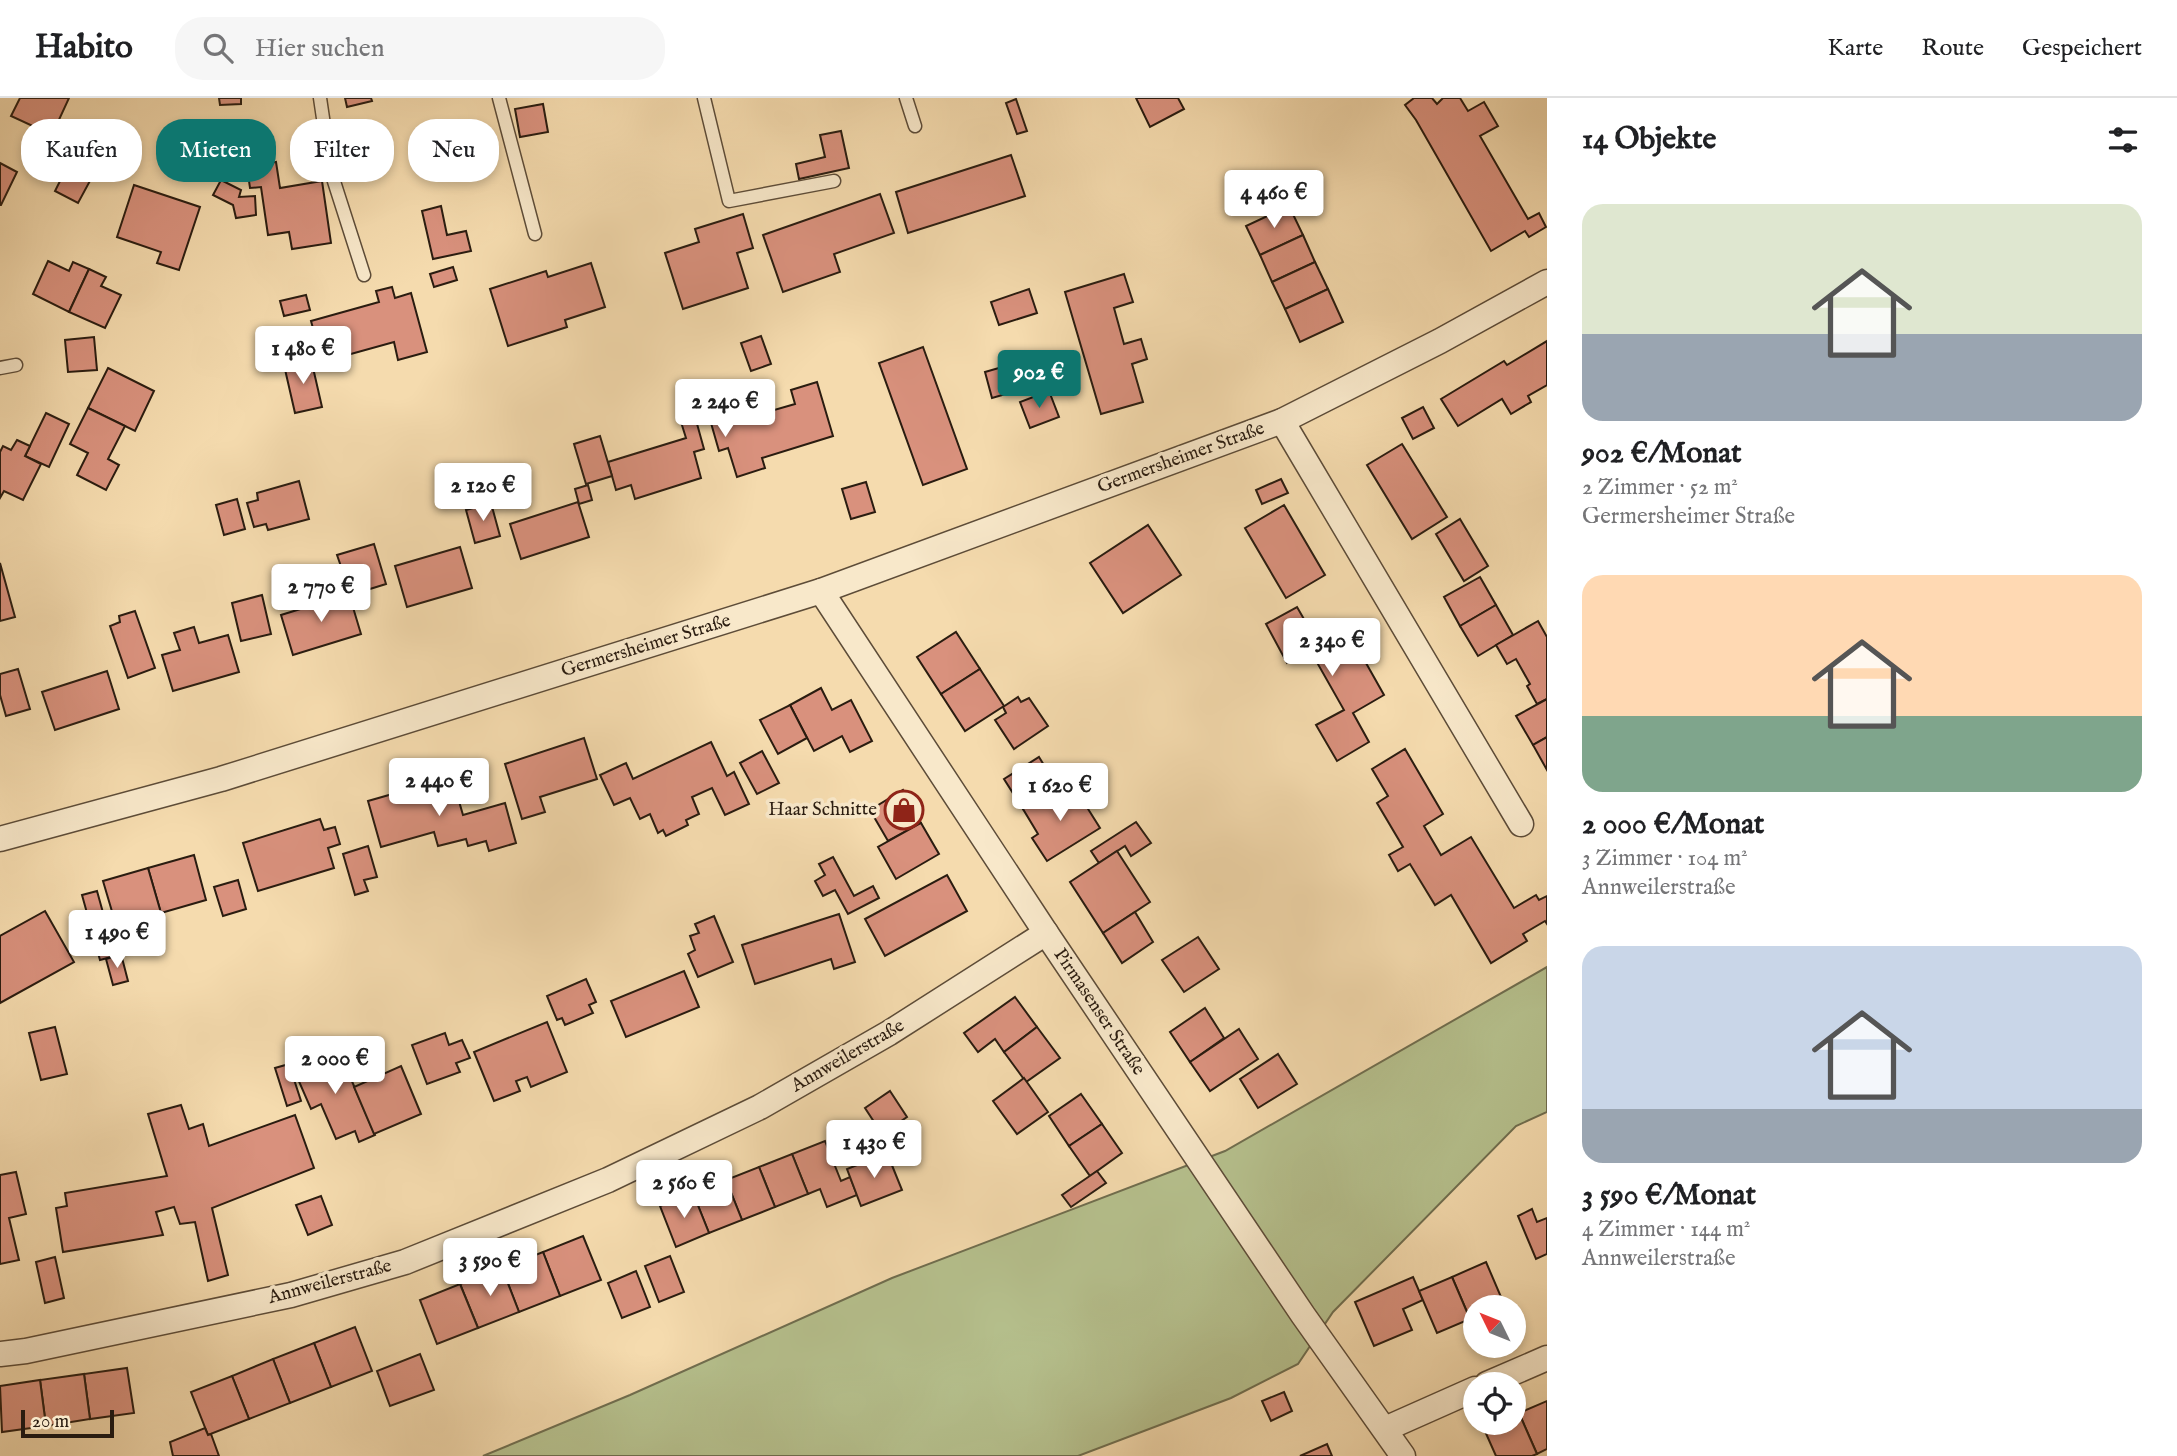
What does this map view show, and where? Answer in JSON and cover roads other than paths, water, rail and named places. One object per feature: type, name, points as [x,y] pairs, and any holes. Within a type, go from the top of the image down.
[{"type":"street","name":"Germersheimer Straße","points":[[0,839],[221,779],[821,591],[1282,421],[1440,341],[1547,282]]},
{"type":"street","name":"Germersheimer Straße","points":[[1282,421],[1521,824]]},
{"type":"street","name":"Pirmasenser Straße","points":[[821,591],[1046,933],[1303,1315],[1403,1456]]},
{"type":"street","name":"Annweilerstraße","points":[[0,1354],[26,1351],[291,1295],[418,1257],[608,1180],[760,1107],[889,1033],[1046,933]]},
{"type":"street","points":[[1515,1372],[1547,1358]]},
{"type":"street","points":[[1384,1429],[1463,1394]]},
{"type":"lane","points":[[320,98],[331,172],[364,275]]},
{"type":"lane","points":[[499,98],[535,234]]},
{"type":"lane","points":[[705,98],[729,201],[834,181]]},
{"type":"lane","points":[[906,98],[915,126]]},
{"type":"lane","points":[[0,368],[16,365]]},
{"type":"place","name":"Haar Schnitte","points":[[904,810]]}]
